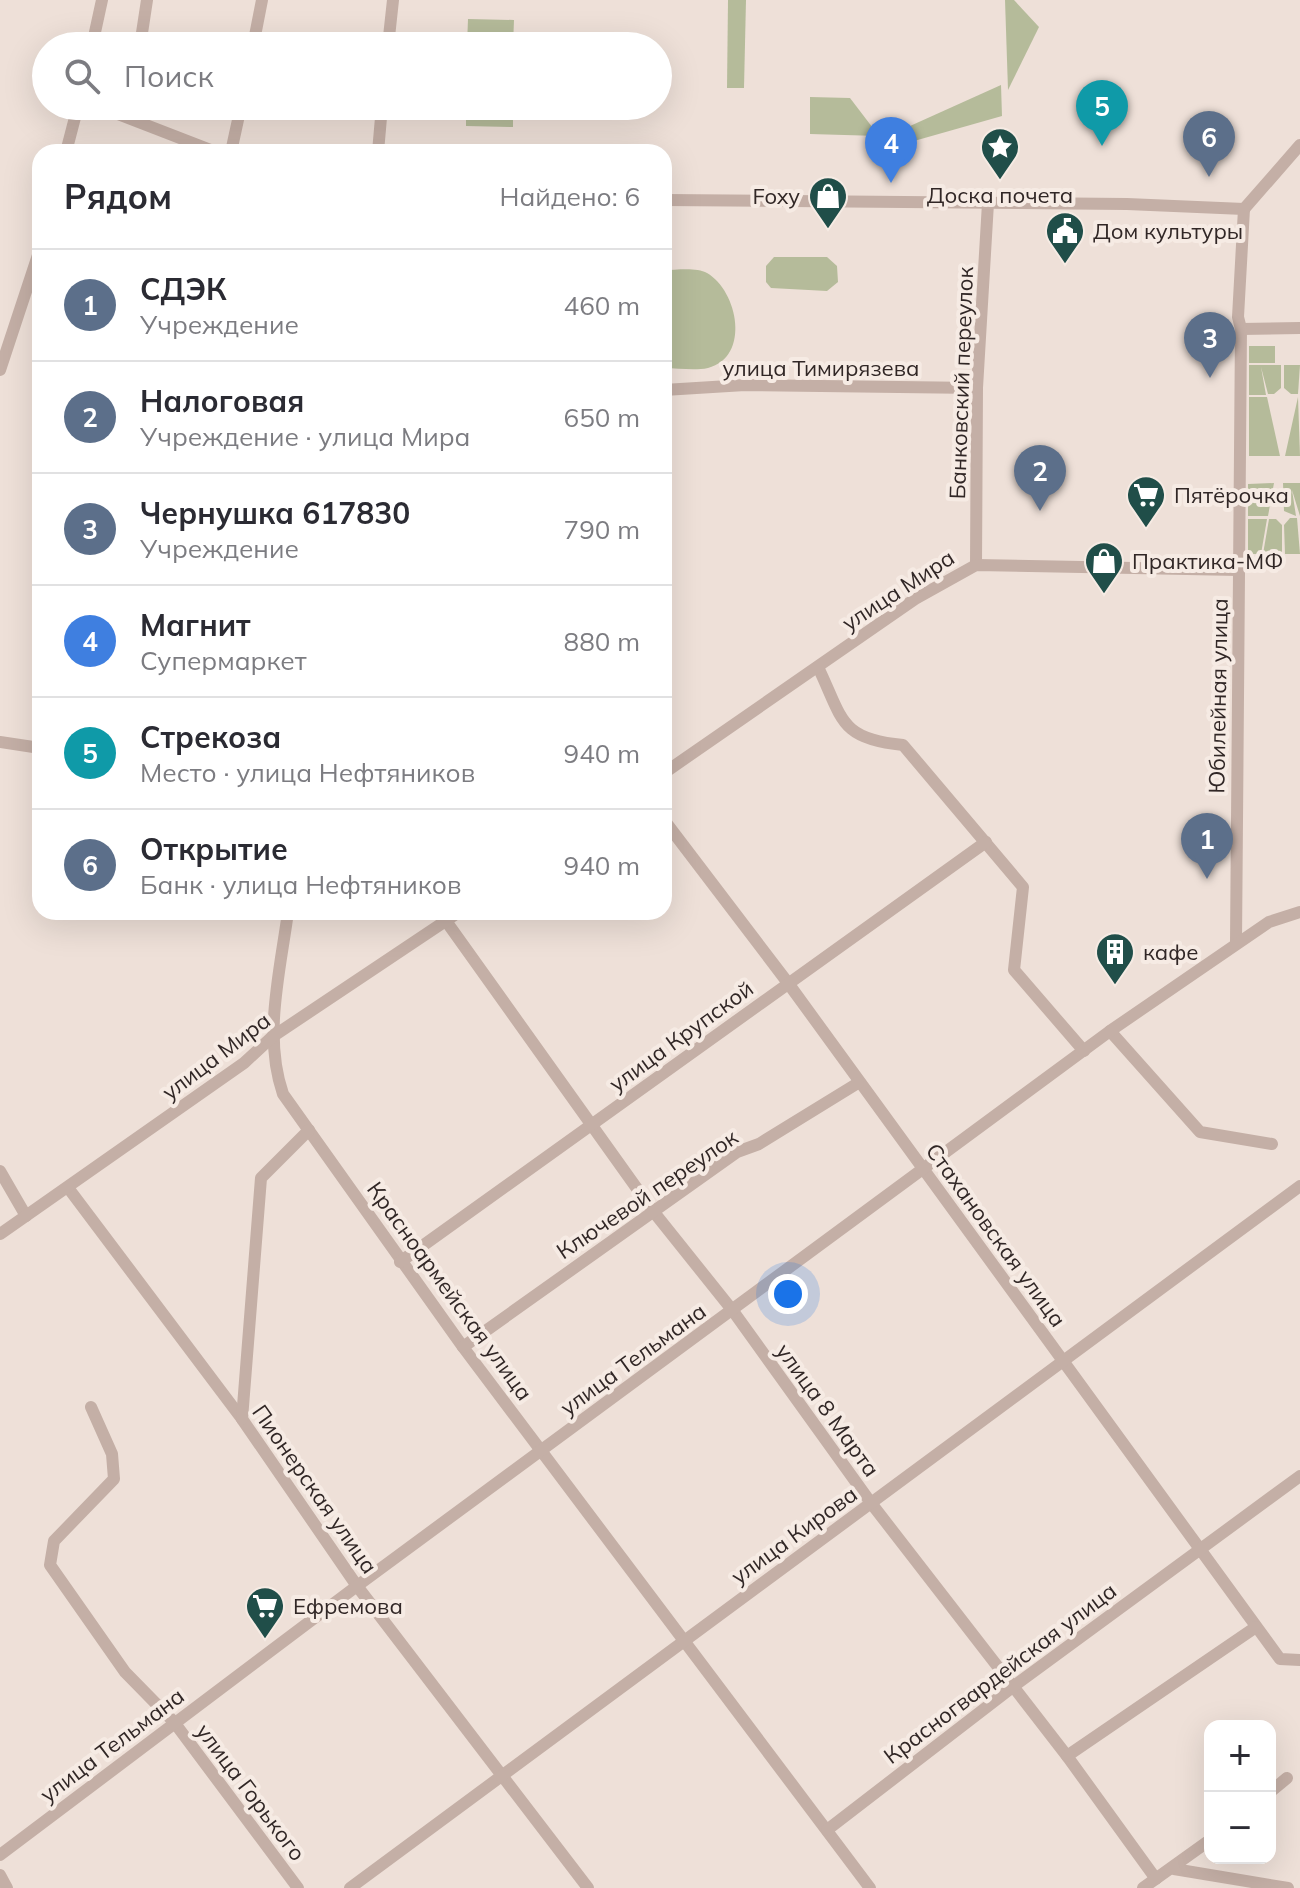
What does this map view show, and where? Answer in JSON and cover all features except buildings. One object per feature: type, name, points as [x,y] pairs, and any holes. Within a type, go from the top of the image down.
[{"type":"street","points":[[95,32],[102,0]]},
{"type":"street","points":[[142,32],[147,0]]},
{"type":"street","points":[[256,32],[262,0]]},
{"type":"street","points":[[390,32],[393,0]]},
{"type":"street","points":[[68,144],[74,120]]},
{"type":"street","points":[[148,120],[199,144]]},
{"type":"street","points":[[233,144],[238,120]]},
{"type":"street","points":[[379,144],[381,120]]},
{"type":"street","points":[[672,200],[1244,209],[1299,147]]},
{"type":"street","name":"Банковский переулок","points":[[976,565],[977,388],[988,203]]},
{"type":"street","name":"Юбилейная улица","points":[[1236,943],[1241,329],[1238,317],[1244,209]]},
{"type":"street","points":[[0,370],[32,273]]},
{"type":"street","points":[[1241,329],[1300,328]]},
{"type":"street","name":"улица Тимирязева","points":[[672,390],[745,385],[977,388]]},
{"type":"street","name":"улица Мира","points":[[672,767],[915,599],[976,565],[1239,570]]},
{"type":"street","points":[[818,667],[845,725],[871,742],[903,745],[1023,887],[1014,970],[1084,1051]]},
{"type":"street","points":[[0,742],[32,747]]},
{"type":"street","name":"Стахановская улица","points":[[672,831],[788,983],[1280,1659],[1300,1660]]},
{"type":"street","name":"улица Крупской","points":[[400,1262],[986,842]]},
{"type":"street","name":"улица Тельмана","points":[[0,1855],[357,1586],[1110,1031],[1269,922],[1300,912]]},
{"type":"street","name":"Красноармейская улица","points":[[287,920],[272,1037],[273,1067],[283,1094],[400,1262],[870,1888]]},
{"type":"street","name":"улица Мира","points":[[0,1234],[69,1189],[244,1063],[272,1037],[446,921]]},
{"type":"street","name":"улица 8 Марта","points":[[446,921],[653,1211],[733,1311],[871,1503],[1014,1686],[1156,1879]]},
{"type":"street","points":[[1110,1031],[1200,1132],[1272,1144]]},
{"type":"street","name":"Ключевой переулок","points":[[463,1347],[737,1152],[759,1144],[858,1083]]},
{"type":"street","points":[[242,1419],[261,1178],[309,1130]]},
{"type":"street","points":[[0,1171],[26,1216]]},
{"type":"street","name":"улица Кирова","points":[[350,1888],[1300,1186]]},
{"type":"street","name":"Пионерская улица","points":[[69,1189],[242,1419],[357,1586],[588,1888]]},
{"type":"street","name":"улица Горького","points":[[91,1407],[112,1454],[114,1479],[54,1541],[50,1565],[125,1672],[174,1722],[298,1888]]},
{"type":"street","name":"Красногвардейская улица","points":[[827,1830],[1014,1686],[1300,1476]]},
{"type":"street","points":[[1067,1756],[1256,1627]]},
{"type":"street","points":[[1276,1787],[1287,1778]]},
{"type":"street","points":[[1143,1888],[1204,1845]]},
{"type":"street","points":[[1174,1869],[1288,1888]]},
{"type":"street","points":[[0,1875],[7,1888]]},
{"type":"green space","points":[[728,0],[746,0],[744,88],[727,88]]},
{"type":"green space","points":[[1005,0],[1014,0],[1039,27],[1008,90]]},
{"type":"green space","points":[[468,19],[514,20],[514,32],[468,32]]},
{"type":"green space","points":[[1001,85],[1002,116],[914,141],[910,126]]},
{"type":"green space","points":[[810,97],[850,98],[879,136],[810,134]]},
{"type":"green space","points":[[466,120],[513,120],[513,127],[466,126]]},
{"type":"green space","points":[[774,257],[827,257],[837,266],[838,282],[827,291],[771,288],[766,282],[766,266]]},
{"type":"green space","points":[[692,269],[707,273],[718,282],[732,308],[735,338],[730,351],[722,361],[708,368],[672,368],[672,270]]},
{"type":"green space","points":[[1249,346],[1275,346],[1275,363],[1249,363]]},
{"type":"green space","points":[[1249,365],[1281,365],[1281,388],[1274,394],[1268,394],[1261,367],[1266,395],[1249,395]]},
{"type":"green space","points":[[1284,365],[1300,365],[1298,394],[1291,394],[1284,388]]},
{"type":"green space","points":[[1249,397],[1267,397],[1280,456],[1249,456]]},
{"type":"green space","points":[[1298,397],[1300,456],[1285,456]]},
{"type":"green space","points":[[1274,483],[1268,516],[1248,516],[1248,484]]},
{"type":"green space","points":[[1283,483],[1300,483],[1300,516],[1292,490],[1296,516],[1284,511]]},
{"type":"green space","points":[[1290,518],[1297,518],[1300,554],[1285,554],[1284,525]]},
{"type":"green space","points":[[1248,519],[1267,519],[1261,554],[1248,554]]},
{"type":"green space","points":[[1269,519],[1276,519],[1282,525],[1282,554],[1263,554]]},
{"type":"place","name":"Стрекоза","points":[[1102,146]]},
{"type":"place","name":"Открытие","points":[[1209,177]]},
{"type":"place","name":"Доска почета","points":[[1000,181]]},
{"type":"place","name":"Магнит","points":[[891,183]]},
{"type":"place","name":"Foxy","points":[[828,230]]},
{"type":"place","name":"Дом культуры","points":[[1065,265]]},
{"type":"place","name":"Чернушка 617830","points":[[1210,378]]},
{"type":"place","name":"Налоговая","points":[[1040,511]]},
{"type":"place","name":"Пятёрочка","points":[[1146,529]]},
{"type":"place","name":"Практика-МФ","points":[[1104,595]]},
{"type":"place","name":"СДЭК","points":[[1207,879]]},
{"type":"place","name":"кафе","points":[[1115,986]]},
{"type":"place","name":"Ефремова","points":[[265,1640]]}]
